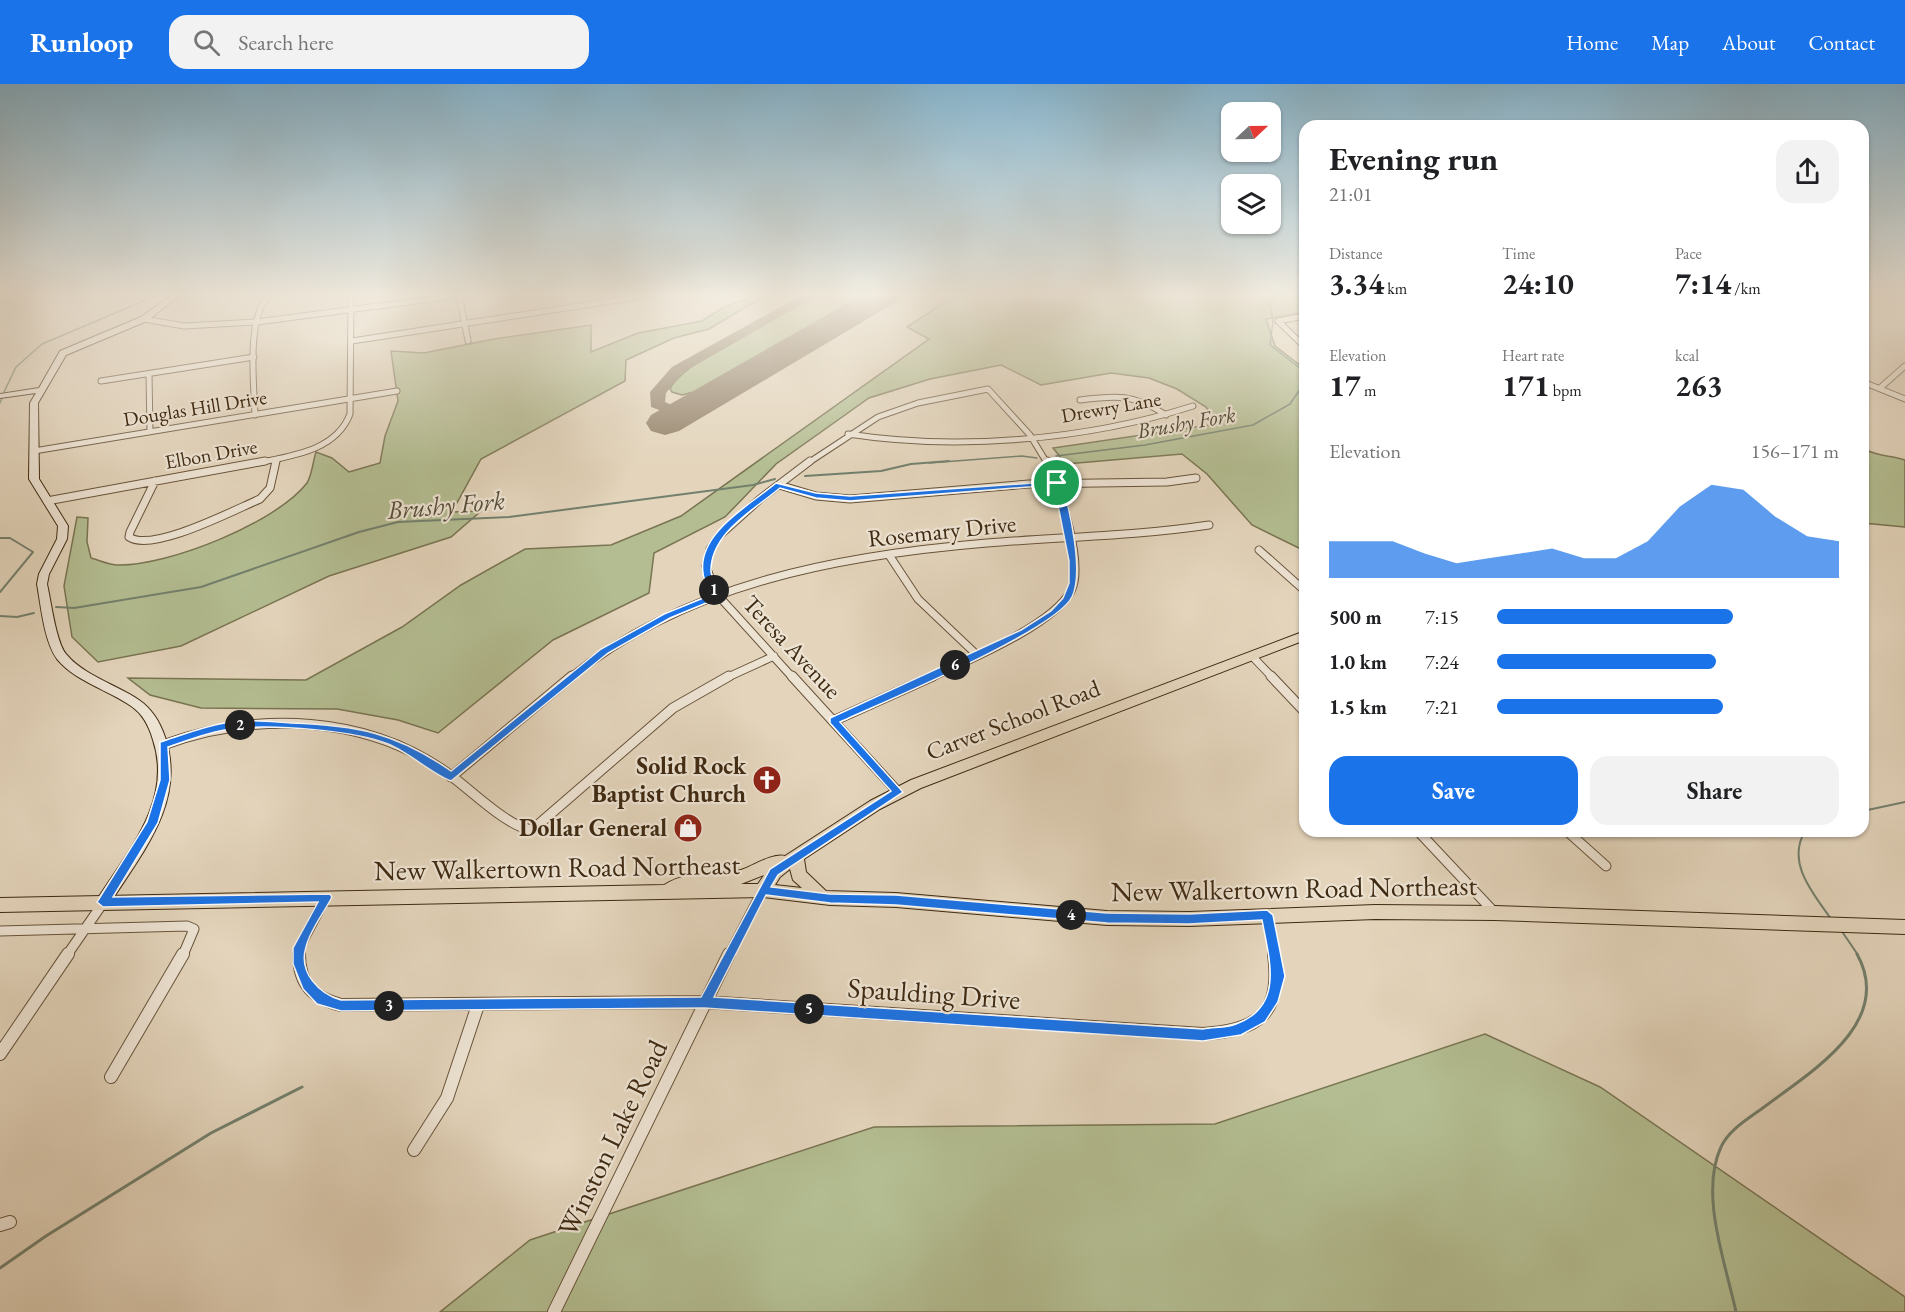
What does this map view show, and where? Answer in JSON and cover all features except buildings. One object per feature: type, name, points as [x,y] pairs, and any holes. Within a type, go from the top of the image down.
[{"type":"main road","name":"Carver School Road","points":[[763,890],[774,872],[795,856],[898,792],[960,766],[1299,637]]},
{"type":"main road","points":[[666,892],[682,882],[739,878],[795,856],[799,875],[822,897]]},
{"type":"main road","name":"New Walkertown Road Northeast","points":[[0,905],[763,890],[822,897],[896,900],[1107,918],[1189,919],[1267,915],[1495,913],[1905,927]]},
{"type":"street","points":[[0,1054],[103,902],[153,823],[165,780],[163,745],[154,723],[137,704],[76,669],[62,657],[55,645],[42,584],[44,574],[62,539],[63,526],[34,479],[34,403],[65,352]]},
{"type":"street","points":[[254,352],[255,415]]},
{"type":"street","points":[[351,399],[352,352]]},
{"type":"street","points":[[101,381],[254,357]]},
{"type":"street","points":[[1880,388],[1905,366]]},
{"type":"street","points":[[149,374],[150,432]]},
{"type":"street","points":[[1869,384],[1905,399]]},
{"type":"street","name":"Teresa Avenue","points":[[898,792],[718,595],[707,574],[711,547],[722,532],[779,485],[848,434],[877,417],[905,407],[988,389],[1034,437]]},
{"type":"street","points":[[0,396],[40,390]]},
{"type":"street","name":"Douglas Hill Drive","points":[[34,451],[397,391]]},
{"type":"street","points":[[1080,400],[1118,395],[1136,397],[1166,415]]},
{"type":"street","name":"Elbon Drive","points":[[47,501],[276,459],[314,448],[340,432],[348,421],[351,399]]},
{"type":"street","name":"Drewry Lane","points":[[848,434],[931,445],[969,444],[1118,426],[1193,406]]},
{"type":"street","points":[[833,721],[977,655],[1034,626],[1061,606],[1073,583],[1070,539],[1057,483],[1034,437]]},
{"type":"street","points":[[155,481],[149,502],[129,531],[129,537],[135,542],[164,539],[260,499],[270,488],[276,459]]},
{"type":"street","points":[[779,485],[816,496],[850,499],[1057,483],[1167,482],[1196,478]]},
{"type":"street","name":"Rosemary Drive","points":[[718,595],[821,567],[889,555],[987,543],[1146,534],[1209,525]]},
{"type":"street","points":[[1259,550],[1299,586]]},
{"type":"street","points":[[889,555],[918,599],[977,655]]},
{"type":"street","points":[[451,777],[604,651],[667,616],[718,595]]},
{"type":"street","points":[[163,745],[205,731],[239,725],[339,728],[375,735],[425,758],[508,819],[525,829],[532,830],[673,708],[708,686],[774,656]]},
{"type":"street","points":[[1252,656],[1299,706]]},
{"type":"street","points":[[1424,837],[1495,913]]},
{"type":"street","points":[[1574,837],[1606,866]]},
{"type":"street","name":"Winston Lake Road","points":[[554,1312],[704,1002],[763,890]]},
{"type":"street","name":"Spaulding Drive","points":[[326,897],[299,948],[299,964],[307,985],[321,1000],[341,1005],[704,1002],[1203,1035],[1236,1031],[1261,1017],[1273,998],[1278,976],[1267,915]]},
{"type":"street","points":[[0,931],[187,926],[194,928],[185,951],[111,1077]]},
{"type":"street","points":[[414,1150],[447,1098],[478,1005]]},
{"type":"green space","points":[[391,352],[643,352],[626,360],[625,381],[481,459],[452,512],[481,511],[451,537],[329,576],[181,646],[98,662],[72,637],[64,586],[77,517],[88,518],[87,542],[91,558],[115,565],[139,563],[192,550],[247,527],[292,498],[307,483],[316,452],[332,458],[349,472],[380,463],[385,436],[398,401]]},
{"type":"green space","points":[[713,352],[765,352],[698,391],[682,395],[672,392],[670,389],[678,378]]},
{"type":"green space","points":[[910,352],[1283,352],[1299,364],[1299,548],[1252,525],[1207,474],[1182,454],[1066,464],[1053,448],[1217,424],[1206,407],[1177,389],[1149,378],[1111,373],[1041,385],[1001,365],[930,379],[869,398],[776,464],[725,517],[654,553],[649,593],[553,640],[438,733],[398,720],[337,709],[201,708],[150,695],[128,678],[306,680],[402,627],[461,585],[525,549],[611,545],[681,516]]},
{"type":"green space","points":[[1869,451],[1905,460],[1905,527],[1869,524]]},
{"type":"green space","points":[[1485,1034],[1600,1087],[1905,1297],[1905,1312],[440,1312],[530,1240],[874,1127],[1215,1124]]},
{"type":"waterway","points":[[4,392],[16,367],[33,352]]},
{"type":"waterway","name":"Brushy Fork","points":[[1279,352],[1299,367]]},
{"type":"waterway","name":"Brushy Fork","points":[[1056,456],[1145,445],[1253,425],[1290,404],[1299,391]]},
{"type":"waterway","points":[[0,403],[2,398]]},
{"type":"waterway","name":"Brushy Fork","points":[[929,463],[1022,456],[1037,458]]},
{"type":"waterway","name":"Brushy Fork","points":[[805,476],[881,471],[911,464],[949,461]]},
{"type":"waterway","name":"Brushy Fork","points":[[56,607],[74,608],[201,587],[359,532],[398,522],[509,517],[753,485],[775,479]]},
{"type":"waterway","points":[[0,538],[10,538],[33,552],[0,592]]},
{"type":"waterway","name":"Brushy Fork","points":[[0,616],[17,617],[34,613]]},
{"type":"waterway","points":[[1869,810],[1905,802]]},
{"type":"waterway","points":[[1802,837],[1800,843],[1800,866],[1810,888],[1831,919]]},
{"type":"waterway","points":[[1841,930],[1858,955]]},
{"type":"waterway","points":[[1736,1312],[1713,1207],[1715,1166],[1721,1147],[1738,1126],[1822,1063],[1841,1045],[1856,1025],[1865,1003],[1866,979],[1857,954]]},
{"type":"waterway","points":[[0,1268],[46,1236],[211,1133],[302,1087]]},
{"type":"taxiway","points":[[682,413],[657,404],[658,392],[677,370],[709,352]]},
{"type":"runway","points":[[665,423],[787,352]]},
{"type":"place","name":"Solid Rock Baptist Church","points":[[767,780]]},
{"type":"place","name":"Dollar General","points":[[688,828]]},
{"type":"route","points":[[1057,483],[850,499],[816,496],[779,485],[722,532],[708,552],[706,567],[708,580],[718,595],[667,616],[604,651],[451,777],[425,758],[390,740],[339,728],[261,723],[239,725],[205,731],[163,745],[166,764],[165,780],[153,823],[103,902],[326,897],[299,948],[299,964],[307,985],[321,1000],[341,1005],[387,1006],[704,1002],[763,890],[830,898],[896,900],[1107,918],[1189,919],[1267,915],[1278,976],[1273,998],[1261,1017],[1236,1031],[1203,1035],[704,1002],[734,946],[763,890],[774,872],[809,847],[898,792],[833,721],[1024,632],[1054,613],[1067,598],[1073,583],[1073,561],[1057,483]]}]
